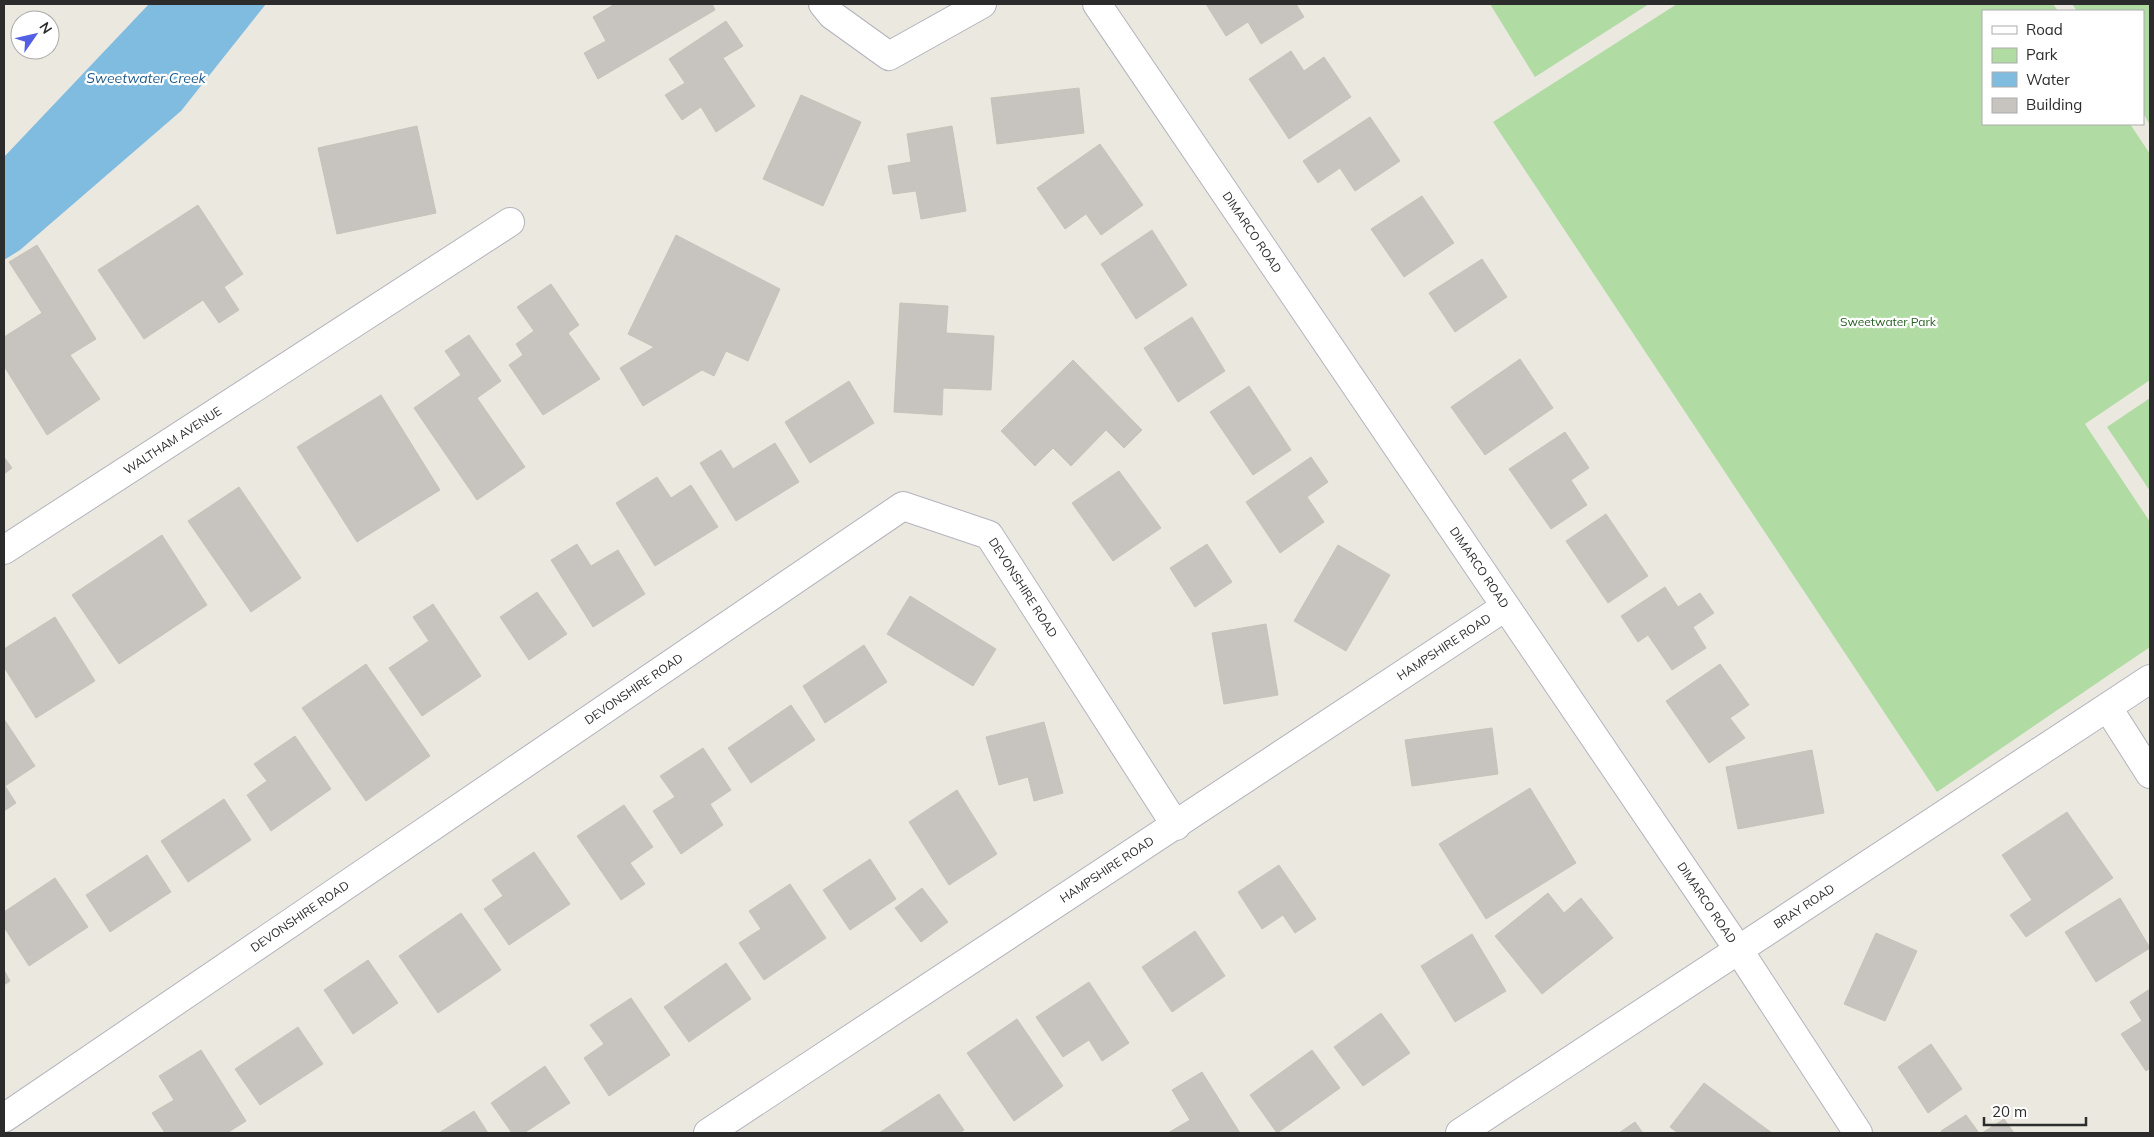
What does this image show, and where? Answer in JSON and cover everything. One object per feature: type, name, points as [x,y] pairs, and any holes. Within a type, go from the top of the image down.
[{"type":"street","points":[[823,4],[832,15],[889,56],[982,4]]},
{"type":"street","name":"DIMARCO ROAD","points":[[1098,4],[1738,949],[1858,1133]]},
{"type":"street","name":"WALTHAM AVENUE","points":[[4,550],[510,222]]},
{"type":"street","name":"DEVONSHIRE ROAD","points":[[4,1118],[903,506],[989,535],[1176,826]]},
{"type":"street","name":"HAMPSHIRE ROAD","points":[[708,1133],[1506,607]]},
{"type":"street","name":"BRAY ROAD","points":[[1460,1133],[2150,679]]},
{"type":"street","points":[[2108,708],[2150,774]]},
{"type":"green space","points":[[1490,4],[1649,4],[1535,77]]},
{"type":"green space","name":"Sweetwater Park","points":[[1677,4],[2053,4],[2057,10],[1982,10],[1982,125],[2131,125],[2150,154],[2150,380],[2085,424],[2150,522],[2150,647],[1937,792],[1493,122]]},
{"type":"green space","points":[[2072,4],[2150,4],[2150,125],[2144,115],[2144,10],[2076,10]]},
{"type":"green space","points":[[2150,398],[2150,491],[2107,427]]},
{"type":"water","name":"Sweetwater Creek","points":[[149,4],[266,4],[181,111],[20,250],[4,260],[4,157]]},
{"type":"building","points":[[615,4],[712,4],[715,10],[598,79],[584,53],[606,41],[593,17]]},
{"type":"building","points":[[1206,4],[1296,4],[1304,17],[1261,44],[1248,22],[1226,36]]},
{"type":"building","points":[[726,21],[743,46],[723,58],[755,106],[716,132],[701,107],[682,120],[665,95],[685,83],[669,59]]},
{"type":"building","points":[[1291,51],[1304,71],[1324,57],[1351,97],[1289,139],[1249,79]]},
{"type":"building","points":[[1079,88],[1084,133],[997,144],[991,98]]},
{"type":"building","points":[[801,95],[861,122],[823,206],[763,179]]},
{"type":"building","points":[[1370,117],[1400,161],[1355,191],[1340,168],[1318,183],[1303,161]]},
{"type":"building","points":[[417,126],[436,213],[337,234],[318,148]]},
{"type":"building","points":[[952,126],[966,211],[921,219],[916,191],[893,194],[888,166],[911,162],[907,134]]},
{"type":"building","points":[[1100,144],[1143,205],[1101,235],[1086,214],[1065,229],[1037,188]]},
{"type":"building","points":[[1422,196],[1454,243],[1404,277],[1371,229]]},
{"type":"building","points":[[198,205],[243,274],[224,287],[239,310],[219,323],[203,300],[144,339],[98,270]]},
{"type":"building","points":[[1152,230],[1187,285],[1136,319],[1101,264]]},
{"type":"building","points":[[676,235],[780,289],[748,361],[726,351],[714,376],[702,370],[643,406],[620,368],[654,347],[628,334]]},
{"type":"building","points":[[37,245],[96,339],[70,355],[100,399],[47,435],[4,366],[4,337],[42,313],[9,262]]},
{"type":"building","points":[[1482,259],[1507,297],[1455,332],[1429,293]]},
{"type":"building","points":[[551,284],[579,325],[568,333],[600,379],[543,415],[509,365],[523,355],[516,344],[534,331],[517,307]]},
{"type":"building","points":[[900,303],[948,306],[946,333],[994,336],[991,390],[943,388],[942,415],[894,412]]},
{"type":"building","points":[[1192,317],[1225,371],[1178,402],[1144,348]]},
{"type":"building","points":[[469,335],[501,381],[477,398],[525,467],[477,500],[414,408],[461,375],[445,351]]},
{"type":"building","points":[[1520,359],[1553,408],[1485,455],[1451,407]]},
{"type":"building","points":[[1073,360],[1142,430],[1124,448],[1106,430],[1071,466],[1053,448],[1035,466],[1001,431]]},
{"type":"building","points":[[849,381],[874,423],[810,463],[785,422]]},
{"type":"building","points":[[1249,386],[1291,450],[1253,475],[1210,412]]},
{"type":"building","points":[[381,395],[440,490],[357,542],[297,447]]},
{"type":"building","points":[[1565,432],[1589,468],[1571,480],[1587,505],[1551,529],[1509,469]]},
{"type":"building","points":[[775,443],[799,482],[736,521],[700,463],[721,450],[733,469]]},
{"type":"building","points":[[4,457],[12,468],[4,474]]},
{"type":"building","points":[[1311,457],[1328,482],[1307,497],[1324,522],[1280,553],[1246,502]]},
{"type":"building","points":[[1119,471],[1161,528],[1113,561],[1072,503]]},
{"type":"building","points":[[657,477],[671,498],[691,485],[718,527],[655,566],[616,503]]},
{"type":"building","points":[[239,487],[301,578],[251,612],[188,521]]},
{"type":"building","points":[[1606,514],[1648,576],[1608,603],[1566,541]]},
{"type":"building","points":[[162,535],[207,605],[119,664],[72,595]]},
{"type":"building","points":[[577,544],[591,566],[618,550],[645,594],[593,627],[551,560]]},
{"type":"building","points":[[1207,544],[1232,582],[1195,607],[1170,568]]},
{"type":"building","points":[[1338,545],[1390,575],[1346,651],[1294,621]]},
{"type":"building","points":[[1665,587],[1678,607],[1700,593],[1714,613],[1693,627],[1706,648],[1672,670],[1648,635],[1638,642],[1621,616]]},
{"type":"building","points":[[537,592],[567,634],[529,660],[500,617]]},
{"type":"building","points":[[910,596],[996,649],[973,686],[887,634]]},
{"type":"building","points":[[433,604],[481,676],[422,716],[389,668],[429,641],[413,617]]},
{"type":"building","points":[[55,617],[95,681],[36,718],[4,667],[4,649]]},
{"type":"building","points":[[1266,624],[1278,695],[1224,704],[1212,633]]},
{"type":"building","points":[[864,645],[887,682],[825,723],[803,686]]},
{"type":"building","points":[[366,664],[430,756],[366,801],[302,708]]},
{"type":"building","points":[[1720,664],[1749,705],[1730,718],[1745,738],[1709,763],[1666,701]]},
{"type":"building","points":[[791,705],[815,740],[751,783],[728,748]]},
{"type":"building","points":[[4,719],[35,766],[5,786],[16,803],[4,811]]},
{"type":"building","points":[[1044,722],[1063,793],[1034,801],[1028,777],[999,785],[986,737]]},
{"type":"building","points":[[1492,728],[1498,774],[1412,786],[1405,740]]},
{"type":"building","points":[[295,736],[331,789],[271,831],[247,795],[267,781],[254,764]]},
{"type":"building","points":[[703,748],[731,790],[710,804],[723,825],[681,854],[653,811],[675,797],[660,776]]},
{"type":"building","points":[[1812,750],[1824,813],[1738,829],[1726,767]]},
{"type":"building","points":[[1530,788],[1576,863],[1486,919],[1439,844]]},
{"type":"building","points":[[957,790],[997,854],[949,885],[909,822]]},
{"type":"building","points":[[224,799],[251,840],[188,882],[161,841]]},
{"type":"building","points":[[624,805],[653,847],[630,863],[645,884],[621,900],[577,836]]},
{"type":"building","points":[[2067,812],[2113,878],[2026,937],[2010,915],[2032,900],[2002,855]]},
{"type":"building","points":[[534,852],[570,904],[509,945],[484,909],[503,896],[492,880]]},
{"type":"building","points":[[147,855],[171,892],[110,932],[86,895]]},
{"type":"building","points":[[870,859],[896,899],[850,930],[823,890]]},
{"type":"building","points":[[1279,865],[1316,919],[1295,933],[1283,915],[1262,929],[1238,892]]},
{"type":"building","points":[[55,878],[88,927],[29,966],[4,927],[4,912]]},
{"type":"building","points":[[790,884],[826,938],[764,980],[739,943],[761,929],[749,911]]},
{"type":"building","points":[[922,888],[948,922],[921,942],[895,908]]},
{"type":"building","points":[[1548,893],[1564,913],[1581,898],[1613,938],[1542,994],[1495,936]]},
{"type":"building","points":[[2120,898],[2150,948],[2096,982],[2065,932]]},
{"type":"building","points":[[461,913],[501,970],[438,1013],[399,956]]},
{"type":"building","points":[[1195,931],[1225,976],[1172,1012],[1142,967]]},
{"type":"building","points":[[1876,933],[1917,951],[1885,1021],[1844,1004]]},
{"type":"building","points":[[1472,934],[1506,991],[1455,1022],[1421,966]]},
{"type":"building","points":[[368,960],[398,1003],[353,1034],[324,990]]},
{"type":"building","points":[[726,963],[751,999],[689,1042],[664,1007]]},
{"type":"building","points":[[4,970],[10,981],[4,985]]},
{"type":"building","points":[[1089,982],[1129,1043],[1102,1061],[1089,1040],[1063,1057],[1036,1017]]},
{"type":"building","points":[[2150,989],[2150,1068],[2146,1071],[2121,1034],[2142,1021],[2130,1002]]},
{"type":"building","points":[[631,998],[670,1055],[609,1096],[584,1058],[604,1044],[590,1025]]},
{"type":"building","points":[[1381,1013],[1410,1053],[1363,1086],[1334,1047]]},
{"type":"building","points":[[1017,1019],[1063,1086],[1014,1121],[967,1053]]},
{"type":"building","points":[[298,1027],[323,1064],[260,1105],[235,1069]]},
{"type":"building","points":[[1931,1044],[1962,1089],[1928,1113],[1898,1067]]},
{"type":"building","points":[[201,1050],[246,1121],[227,1133],[165,1133],[152,1113],[174,1100],[159,1076]]},
{"type":"building","points":[[1312,1050],[1340,1088],[1277,1133],[1250,1095]]},
{"type":"building","points":[[545,1066],[570,1103],[524,1133],[512,1133],[491,1103]]},
{"type":"building","points":[[1202,1072],[1240,1133],[1168,1133],[1190,1120],[1172,1090]]},
{"type":"building","points":[[1704,1083],[1772,1133],[1678,1133],[1670,1127]]},
{"type":"building","points":[[939,1094],[964,1130],[959,1133],[879,1133]]},
{"type":"building","points":[[474,1111],[488,1133],[439,1133]]},
{"type":"building","points":[[1966,1115],[1979,1133],[1942,1133],[1941,1131]]},
{"type":"building","points":[[2004,1119],[2014,1133],[1982,1133]]},
{"type":"building","points":[[1635,1122],[1643,1133],[1619,1133]]}]
